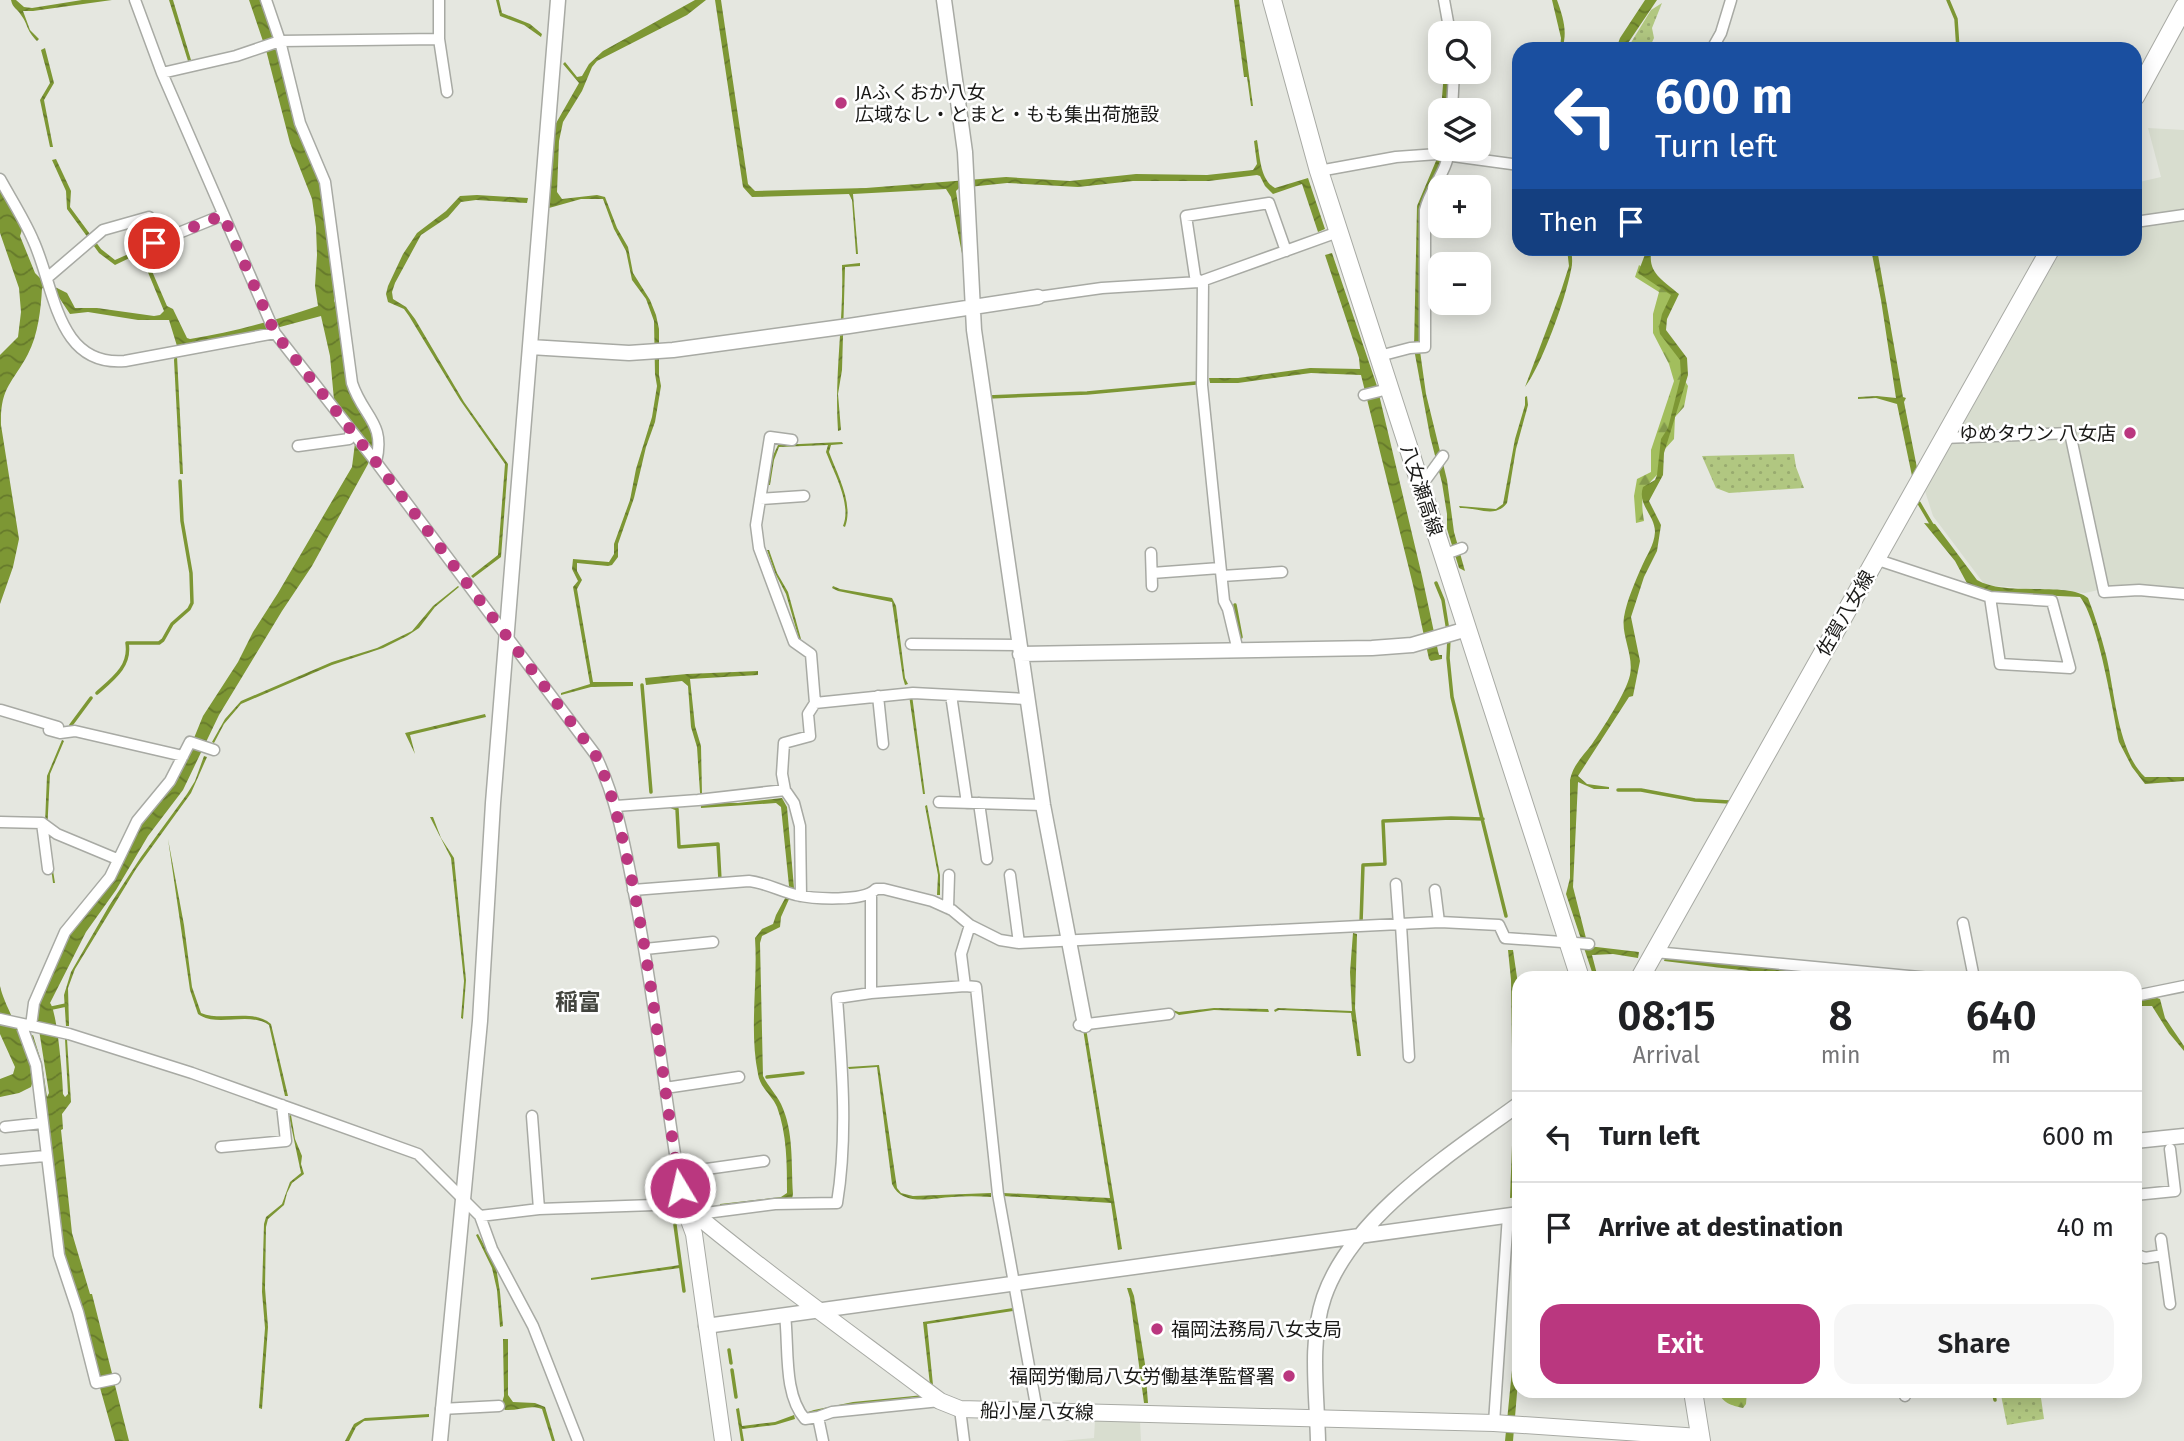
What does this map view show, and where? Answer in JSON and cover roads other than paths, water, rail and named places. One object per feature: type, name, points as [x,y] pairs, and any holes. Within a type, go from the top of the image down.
[{"type":"main road","name":"八女瀬高線","points":[[1272,0],[1319,171],[1461,631],[1579,944],[1580,971]]},
{"type":"main road","points":[[2142,84],[2184,7]]},
{"type":"main road","name":"佐賀八女線","points":[[1644,971],[2046,256]]},
{"type":"main road","points":[[683,1203],[694,1234],[723,1441]]},
{"type":"main road","name":"船小屋八女線","points":[[683,1203],[715,1232],[817,1310],[940,1401],[960,1409],[1494,1423],[1595,1436],[1700,1439]]},
{"type":"main road","points":[[1694,1398],[1700,1439]]},
{"type":"street","points":[[135,0],[162,74],[275,333],[376,462],[595,754],[616,806],[645,949],[683,1203],[539,1209],[480,1216]]},
{"type":"street","points":[[266,0],[280,41],[300,123],[325,182],[352,383],[358,401],[379,433],[376,462]]},
{"type":"street","points":[[439,0],[439,39],[447,92]]},
{"type":"street","points":[[440,1441],[441,1409],[481,1020],[493,803],[558,0]]},
{"type":"street","points":[[944,0],[967,176],[972,306],[1043,805],[1082,1025],[1169,1014]]},
{"type":"street","points":[[1444,0],[1448,21]]},
{"type":"street","points":[[1716,42],[1731,0]]},
{"type":"street","points":[[162,74],[236,56],[280,41],[439,39]]},
{"type":"street","points":[[1319,171],[1396,157],[1428,154]]},
{"type":"street","points":[[1491,160],[1512,164]]},
{"type":"street","points":[[1387,354],[1425,347],[1425,210],[1428,197],[1446,161]]},
{"type":"street","points":[[0,179],[34,242],[63,325],[73,342],[94,358],[109,362],[275,333]]},
{"type":"street","points":[[1238,651],[1224,601],[1202,385],[1201,282],[1195,276],[1186,216],[1269,203],[1286,251]]},
{"type":"street","points":[[47,278],[103,230],[149,217],[154,243],[223,215]]},
{"type":"street","points":[[2142,221],[2184,215]]},
{"type":"street","points":[[530,347],[574,351],[666,351],[1038,296],[1102,288],[1201,282],[1338,232]]},
{"type":"street","points":[[1364,395],[1380,391]]},
{"type":"street","points":[[298,446],[349,439],[352,433]]},
{"type":"street","points":[[1943,438],[2070,433],[2104,592],[2138,590],[2184,594]]},
{"type":"street","points":[[792,440],[770,437],[766,498],[756,524],[759,548],[794,642],[811,654],[815,703],[808,714],[810,736],[784,743],[782,774],[785,790],[794,803],[800,825],[794,895]]},
{"type":"street","points":[[1427,478],[1440,460]]},
{"type":"street","points":[[766,498],[804,496]]},
{"type":"street","points":[[1151,554],[1152,586]]},
{"type":"street","points":[[1875,559],[1990,597],[2052,600],[2070,668],[2000,664],[1990,597]]},
{"type":"street","points":[[1152,573],[1282,572]]},
{"type":"street","points":[[911,644],[1020,650],[1238,651],[1372,648],[1422,642],[1461,631]]},
{"type":"street","points":[[815,703],[913,693],[1027,699]]},
{"type":"street","points":[[951,695],[967,803]]},
{"type":"street","points":[[878,696],[883,744]]},
{"type":"street","points":[[1,710],[61,728],[64,733]]},
{"type":"street","points":[[49,730],[64,733],[75,730],[183,757]]},
{"type":"street","points":[[115,1379],[96,1383],[78,1312],[59,1255],[36,1065],[26,1025],[65,932],[110,877],[136,821],[170,780],[190,742],[210,748]]},
{"type":"street","points":[[616,806],[785,790]]},
{"type":"street","points":[[939,802],[1043,805]]},
{"type":"street","points":[[979,803],[987,859]]},
{"type":"street","points":[[0,822],[42,823],[58,834],[117,859]]},
{"type":"street","points":[[42,823],[48,869]]},
{"type":"street","points":[[948,908],[949,875]]},
{"type":"street","points":[[1010,875],[1019,943]]},
{"type":"street","points":[[634,890],[749,881],[794,895],[833,898],[871,894],[876,889],[884,889],[932,901],[1000,940],[1019,943],[1439,922],[1499,925],[1505,938],[1579,944]]},
{"type":"street","points":[[1396,884],[1409,1056]]},
{"type":"street","points":[[1436,890],[1439,922]]},
{"type":"street","points":[[871,894],[871,993]]},
{"type":"street","points":[[1963,923],[1973,971]]},
{"type":"street","points":[[965,986],[961,954],[970,925]]},
{"type":"street","points":[[645,949],[713,942]]},
{"type":"street","points":[[1655,952],[1784,971]]},
{"type":"street","points":[[2142,995],[2184,986]]},
{"type":"street","points":[[698,1214],[775,1203],[837,1203],[842,1171],[843,1070],[837,998],[871,993],[976,987],[998,1194],[1037,1411]]},
{"type":"street","points":[[0,1019],[69,1034],[192,1073],[418,1154],[480,1216],[492,1250],[533,1326],[578,1441]]},
{"type":"street","points":[[665,1088],[739,1077]]},
{"type":"street","points":[[221,1147],[286,1141],[282,1105]]},
{"type":"street","points":[[1318,1441],[1316,1342],[1323,1299],[1341,1259],[1360,1234],[1433,1167],[1512,1109]]},
{"type":"street","points":[[532,1116],[539,1209]]},
{"type":"street","points":[[5,1128],[42,1123]]},
{"type":"street","points":[[2142,1140],[2184,1136]]},
{"type":"street","points":[[2142,1194],[2175,1191],[2170,1149]]},
{"type":"street","points":[[0,1160],[45,1156]]},
{"type":"street","points":[[678,1173],[764,1161]]},
{"type":"street","points":[[706,1326],[1512,1215]]},
{"type":"street","points":[[1494,1423],[1512,1226]]},
{"type":"street","points":[[2161,1239],[2170,1304]]},
{"type":"street","points":[[2142,1257],[2163,1255]]},
{"type":"street","points":[[785,1315],[791,1385],[796,1409],[805,1419],[846,1410],[940,1401]]},
{"type":"street","points":[[441,1409],[499,1406]]},
{"type":"street","points":[[960,1409],[964,1441]]},
{"type":"street","points":[[818,1417],[824,1441]]},
{"type":"water","points":[[11,0],[32,8],[82,0],[112,0],[23,11],[30,30],[39,39],[37,41],[31,34]]},
{"type":"water","points":[[169,0],[173,0],[191,60],[188,61]]},
{"type":"water","points":[[249,0],[261,0],[321,183],[334,301],[339,309],[356,405],[372,432],[373,445],[368,464],[312,566],[219,715],[183,790],[148,836],[116,890],[86,932],[50,1003],[57,1031],[65,1097],[68,1094],[67,1039],[71,1102],[62,1114],[61,1130],[72,1233],[92,1294],[129,1441],[115,1441],[64,1260],[31,1036],[33,1035],[42,1064],[47,1097],[49,1093],[36,1011],[60,947],[194,738],[203,716],[238,662],[253,632],[352,467],[355,443],[334,400],[330,356],[321,316],[191,345],[177,356],[183,474],[180,474],[174,360],[177,346],[169,320],[138,320],[88,312],[70,314],[58,296],[42,288],[34,339],[8,386],[1,412],[19,539],[0,604],[0,355],[18,337],[21,312],[19,288],[0,233],[0,190],[22,230],[20,236],[35,273],[43,281],[67,293],[75,308],[97,308],[154,316],[164,311],[140,253],[115,265],[99,253],[67,209],[66,191],[52,160],[56,159],[71,191],[70,207],[101,249],[115,260],[142,248],[167,306],[173,309],[187,338],[239,329],[318,306],[315,286],[316,227],[312,199],[290,143],[266,50]]},
{"type":"water","points":[[496,0],[499,0],[502,13],[530,24],[542,34],[541,37],[524,25],[500,16]]},
{"type":"water","points":[[695,0],[706,0],[687,15],[597,61],[563,122],[559,141],[557,192],[562,199],[597,195],[605,197],[628,247],[633,273],[656,315],[661,386],[655,422],[618,544],[618,557],[608,566],[577,563],[577,571],[582,580],[577,589],[593,682],[633,682],[633,686],[591,687],[561,695],[590,684],[573,587],[578,581],[572,569],[573,559],[609,562],[614,554],[614,544],[630,500],[636,469],[652,417],[657,386],[654,321],[646,299],[632,280],[626,251],[603,199],[581,199],[549,208],[555,125],[579,83],[563,64],[565,62],[577,77],[582,76],[589,64],[603,51]]},
{"type":"water","points":[[715,0],[721,0],[748,184],[755,191],[866,188],[1006,177],[1070,181],[1136,174],[1207,175],[1253,170],[1257,164],[1254,141],[1257,140],[1264,174],[1275,188],[1308,178],[1325,229],[1318,232],[1302,184],[1273,194],[1257,175],[1209,181],[1133,181],[1078,187],[1007,183],[959,188],[956,191],[965,269],[951,197],[946,189],[853,194],[856,254],[852,200],[849,194],[752,197],[743,187]]},
{"type":"water","points":[[1234,0],[1239,0],[1253,106],[1247,77],[1244,77]]},
{"type":"water","points":[[1552,0],[1557,0],[1563,18],[1564,42],[1561,42]]},
{"type":"water","points":[[1645,0],[1657,0],[1629,42],[1619,42]]},
{"type":"water","points":[[45,48],[54,83],[44,100],[53,147],[50,147],[40,100],[50,83],[41,50]]},
{"type":"water","points":[[1443,84],[1451,84],[1450,98],[1442,98]]},
{"type":"water","points":[[1436,161],[1442,161],[1436,175],[1430,175]]},
{"type":"water","points":[[1428,180],[1428,195],[1422,210],[1420,351],[1426,394],[1447,480],[1454,532],[1465,571],[1459,568],[1447,529],[1442,483],[1430,436],[1414,349],[1417,206]]},
{"type":"water","points":[[460,196],[528,198],[527,203],[476,200],[461,202],[448,217],[421,235],[392,292],[393,299],[406,307],[415,319],[464,402],[508,464],[501,557],[473,578],[471,576],[498,555],[505,464],[460,400],[409,316],[404,309],[388,302],[386,294],[403,254],[417,233],[446,211]]},
{"type":"water","points":[[1332,253],[1377,386],[1442,659],[1429,659],[1361,375],[1311,373],[1238,383],[1210,383],[1209,378],[1238,378],[1310,368],[1360,369],[1359,358],[1325,255]]},
{"type":"water","points":[[1568,256],[1571,256],[1568,283],[1552,332],[1525,387],[1561,291],[1569,266]]},
{"type":"water","points":[[1644,256],[1651,256],[1651,264],[1657,275],[1679,294],[1667,319],[1666,330],[1687,358],[1688,375],[1664,453],[1663,475],[1649,501],[1661,525],[1657,551],[1644,577],[1631,617],[1640,661],[1633,696],[1629,697],[1578,776],[1587,784],[1609,787],[1594,789],[1578,782],[1573,887],[1588,946],[1639,952],[1638,958],[1613,954],[1592,955],[1596,971],[1592,971],[1566,894],[1570,878],[1570,780],[1576,765],[1614,710],[1630,675],[1624,617],[1655,532],[1642,499],[1643,487],[1655,480],[1657,475],[1661,439],[1668,428],[1681,376],[1680,360],[1660,334],[1659,328],[1671,295],[1638,273]]},
{"type":"water","points":[[1872,256],[1878,256],[1903,397],[1906,398],[1904,402],[1917,468],[1912,476],[1897,404],[1876,398],[1858,399],[1877,396],[1896,398]]},
{"type":"water","points":[[860,263],[860,266],[845,267],[842,370],[838,394],[841,430],[838,431],[837,389],[842,265]]},
{"type":"water","points":[[1527,396],[1528,405],[1516,449],[1507,503],[1502,508],[1491,511],[1460,508],[1459,506],[1496,509],[1503,504],[1515,439]]},
{"type":"water","points":[[843,444],[831,445],[829,452],[846,499],[845,527],[844,498],[826,452],[828,445],[779,447],[768,485],[771,460],[778,445]]},
{"type":"water","points":[[1924,523],[1935,524],[1977,580],[2003,588],[2067,590],[2088,598],[2106,655],[2118,720],[2128,752],[2145,777],[2184,777],[2184,781],[2145,784],[2132,767],[2119,742],[2099,644],[2087,608],[2080,597],[1996,593],[1969,587],[1955,561]]},
{"type":"water","points":[[767,550],[788,592],[801,639],[786,594]]},
{"type":"water","points":[[458,586],[435,607],[419,628],[407,636],[241,704],[224,724],[214,743],[212,742],[225,719],[241,701],[332,662],[377,648],[412,631],[433,606]]},
{"type":"water","points":[[833,586],[892,598],[896,606],[908,684],[905,685],[903,678],[892,602],[838,591],[832,588]]},
{"type":"water","points":[[758,671],[758,675],[690,679],[695,726],[701,746],[702,794],[708,802],[738,803],[782,798],[787,807],[794,888],[781,917],[780,927],[762,936],[760,943],[763,1076],[781,1104],[788,1125],[793,1194],[792,1199],[720,1208],[720,1204],[781,1197],[787,1193],[785,1138],[777,1107],[759,1079],[754,1023],[755,938],[762,929],[773,924],[789,891],[786,888],[789,886],[781,807],[776,803],[701,808],[697,747],[691,727],[688,686],[682,681],[646,685],[645,678]]},
{"type":"water","points":[[909,695],[912,695],[925,794],[923,794]]},
{"type":"water","points":[[485,714],[486,717],[410,735],[415,754],[405,733]]},
{"type":"water","points":[[62,740],[64,741],[50,774],[47,833],[53,883],[45,823],[47,776]]},
{"type":"water","points":[[204,756],[207,757],[191,793],[136,869],[75,969],[68,988],[69,1026],[66,1026],[64,995],[71,972],[109,906],[187,794]]},
{"type":"water","points":[[927,805],[940,875],[940,895],[937,895],[938,875],[925,806]]},
{"type":"water","points":[[430,817],[433,817],[441,838],[454,858],[466,980],[463,1019],[464,981],[451,858]]},
{"type":"water","points":[[168,839],[192,987],[201,1013],[255,1017],[271,1024],[288,1096],[285,1096],[269,1025],[252,1019],[214,1020],[198,1014],[190,990]]},
{"type":"water","points":[[1353,933],[1357,934],[1355,1008],[1361,1056],[1357,1056],[1351,1013],[1274,1010],[1278,1008],[1352,1011],[1350,972]]},
{"type":"water","points":[[1508,950],[1513,950],[1516,971],[1512,971],[1512,1050]]},
{"type":"water","points":[[1666,955],[1816,971],[1758,971],[1664,961]]},
{"type":"water","points":[[0,986],[27,1051],[33,1076],[31,1087],[0,1097],[0,1079],[13,1074],[15,1067],[0,1034]]},
{"type":"water","points":[[2142,999],[2160,999],[2165,1018],[2184,1046],[2184,1051],[2152,1006],[2142,1006]]},
{"type":"water","points":[[1214,1008],[1268,1009],[1269,1012],[1214,1010],[1179,1015],[1169,1009],[1179,1012]]},
{"type":"water","points":[[1086,1028],[1122,1249],[1118,1250],[1111,1203],[1003,1196],[1003,1193],[1110,1198],[1083,1029]]},
{"type":"water","points":[[879,1065],[897,1188],[901,1193],[913,1196],[991,1193],[991,1197],[962,1196],[919,1200],[903,1196],[897,1191],[892,1184],[877,1067],[848,1067]]},
{"type":"water","points":[[291,1115],[304,1174],[292,1183],[284,1205],[268,1219],[266,1227],[265,1288],[268,1327],[262,1409],[259,1408],[265,1328],[262,1292],[264,1224],[266,1217],[282,1204],[290,1182],[301,1173],[289,1116]]},
{"type":"water","points":[[1512,1145],[1512,1198],[1510,1198]]},
{"type":"water","points":[[478,1234],[496,1267],[503,1326],[500,1327],[492,1268],[476,1235]]},
{"type":"water","points":[[680,1265],[680,1268],[591,1280],[591,1278]]},
{"type":"water","points":[[1127,1288],[1131,1288],[1134,1296],[1148,1403],[1144,1403]]},
{"type":"water","points":[[1013,1308],[1013,1311],[927,1324],[933,1385],[930,1385],[923,1322]]},
{"type":"water","points":[[503,1339],[508,1339],[508,1395],[513,1402],[535,1403],[545,1407],[555,1441],[552,1441],[542,1409],[533,1407],[505,1410],[501,1406],[504,1396]]},
{"type":"water","points":[[1512,1370],[1512,1398],[1517,1398],[1513,1441],[1505,1441]]},
{"type":"water","points":[[926,1396],[851,1405],[808,1414],[814,1410],[853,1402]]},
{"type":"water","points":[[739,1408],[742,1426],[775,1422],[794,1415],[795,1419],[775,1425],[742,1429],[744,1441],[741,1441],[736,1409]]},
{"type":"water","points":[[429,1414],[429,1417],[364,1421],[356,1427],[349,1441],[345,1441],[354,1424],[365,1418]]},
{"type":"waterway","points":[[1948,0],[1956,19],[1958,42]]},
{"type":"waterway","points":[[988,397],[1087,393],[1196,383]]},
{"type":"waterway","points":[[97,693],[115,677],[123,665],[128,651],[127,643],[159,643],[192,603],[180,481]]},
{"type":"waterway","points":[[1919,503],[1932,525]]},
{"type":"waterway","points":[[1436,583],[1443,600],[1448,631]]},
{"type":"waterway","points":[[1235,605],[1241,637]]},
{"type":"waterway","points":[[1449,638],[1452,697],[1506,916]]},
{"type":"waterway","points":[[642,685],[651,792]]},
{"type":"waterway","points":[[71,725],[91,698]]},
{"type":"waterway","points":[[1618,790],[1641,790],[1695,800],[1729,802]]},
{"type":"waterway","points":[[672,807],[677,809],[679,847],[718,844],[722,880]]},
{"type":"waterway","points":[[1361,923],[1363,865],[1385,864],[1383,821],[1483,819]]},
{"type":"waterway","points":[[52,1008],[66,1005]]},
{"type":"waterway","points":[[767,1077],[803,1073]]},
{"type":"waterway","points":[[675,1225],[684,1291]]},
{"type":"waterway","points":[[729,1350],[731,1363]]},
{"type":"waterway","points":[[732,1370],[736,1397]]},
{"type":"place","name":"JAふくおか八女 広域なし・とまと・もも集出荷施設","points":[[841,103]]},
{"type":"place","name":"ゆめタウン 八女店","points":[[2130,433]]},
{"type":"place","name":"福岡法務局八女支局","points":[[1157,1329]]},
{"type":"place","name":"福岡労働局八女労働基準監督署","points":[[1289,1376]]},
{"type":"district","name":"稲富","points":[[578,1002]]}]
